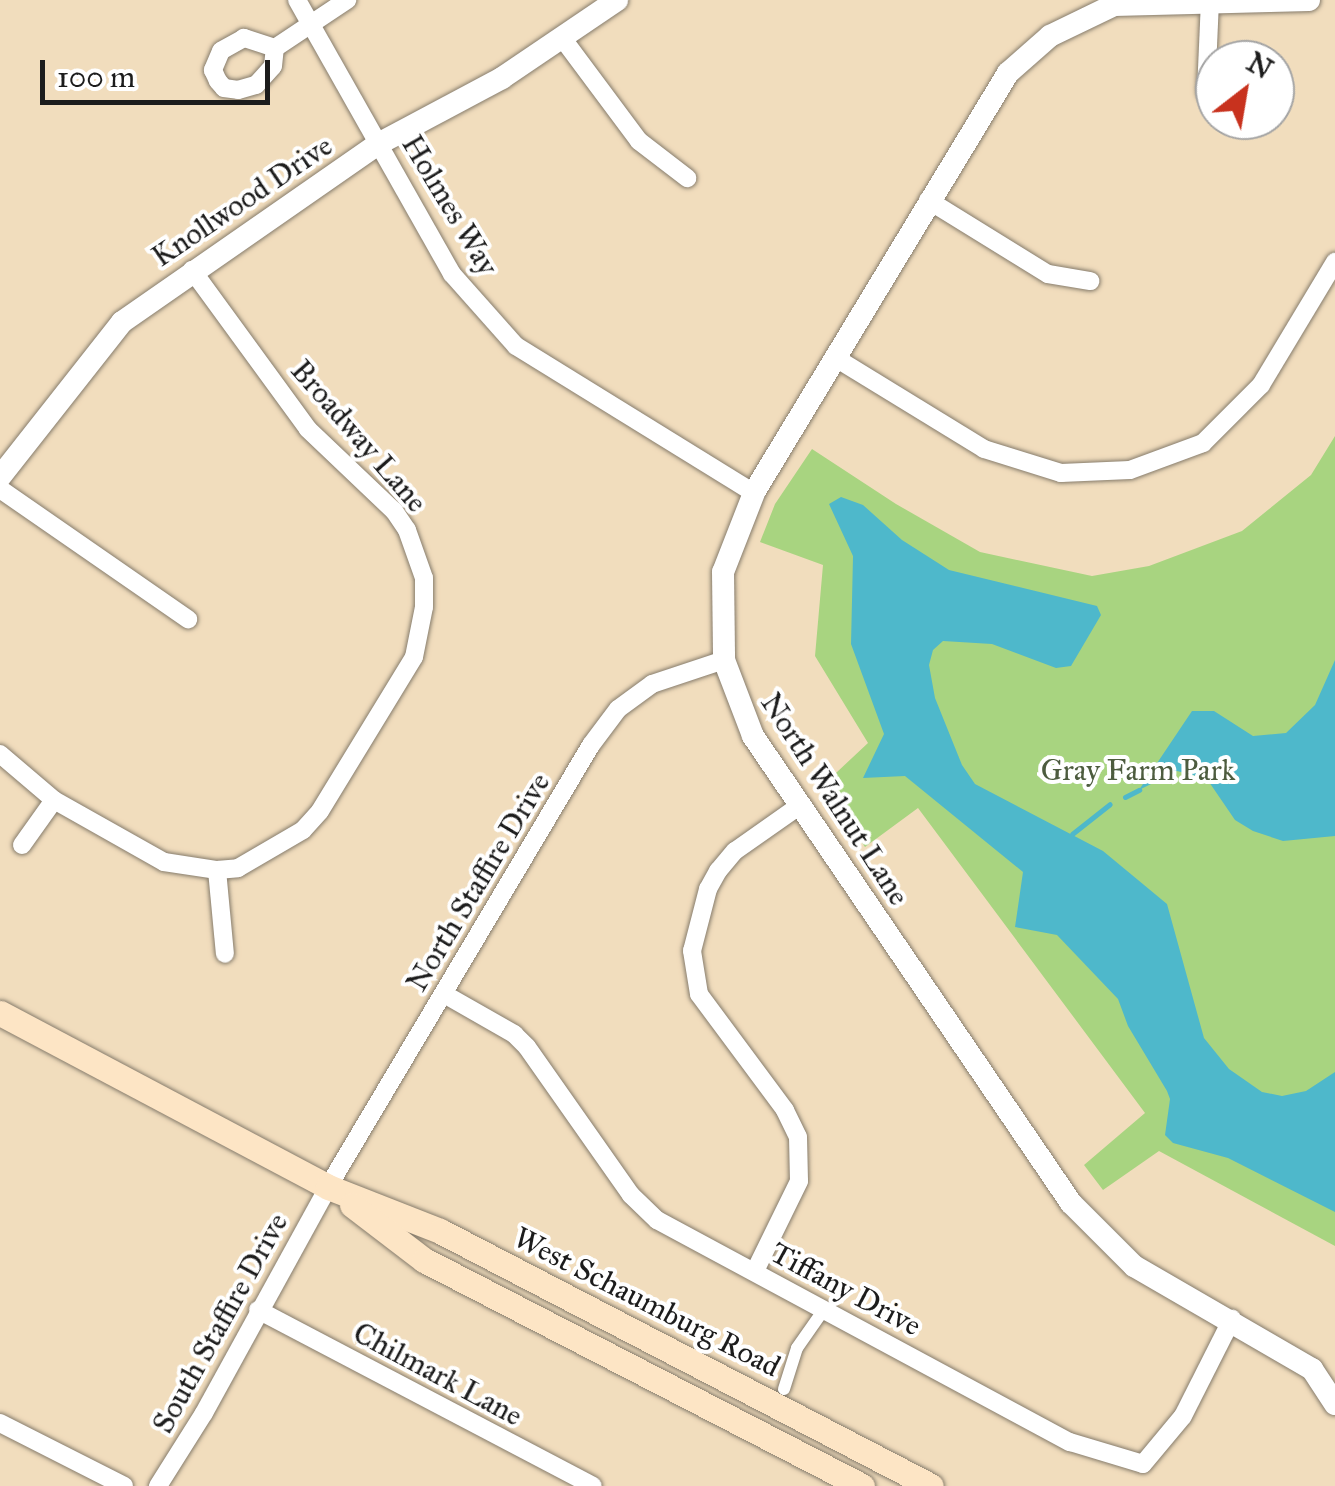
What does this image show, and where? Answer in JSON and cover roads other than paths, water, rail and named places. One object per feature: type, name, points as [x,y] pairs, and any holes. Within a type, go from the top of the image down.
[{"type":"main road","name":"West Schaumburg Road","points":[[0,1013],[328,1187],[440,1230],[931,1486]]},
{"type":"main road","name":"West Schaumburg Road","points":[[328,1187],[424,1260],[862,1486]]},
{"type":"street","name":"Holmes Way","points":[[297,0],[307,24],[380,143],[452,274],[516,346],[754,492]]},
{"type":"street","points":[[274,48],[347,0]]},
{"type":"street","name":"Knollwood Drive","points":[[0,477],[122,322],[380,143],[502,78],[617,0]]},
{"type":"street","name":"North Walnut Lane","points":[[1309,0],[1114,3],[1070,24],[1021,58],[997,87],[754,492],[723,572],[724,660],[753,736],[1072,1203],[1134,1266],[1232,1319],[1312,1369],[1335,1404]]},
{"type":"street","points":[[1208,40],[1210,2]]},
{"type":"street","points":[[563,39],[639,141],[687,178]]},
{"type":"street","points":[[928,200],[1048,274],[1090,280]]},
{"type":"street","points":[[834,357],[984,449],[1061,473],[1130,470],[1203,443],[1260,386],[1335,262]]},
{"type":"street","name":"Broadway Lane","points":[[0,754],[54,800],[164,862],[217,870],[238,868],[303,830],[334,793],[414,656],[424,606],[424,578],[417,551],[394,511],[308,429],[192,270]]},
{"type":"street","points":[[0,489],[188,619]]},
{"type":"street","name":"North Staffire Drive","points":[[328,1187],[591,745],[618,709],[652,684],[724,660]]},
{"type":"street","points":[[22,846],[54,800]]},
{"type":"street","points":[[756,1271],[799,1180],[798,1137],[785,1110],[699,994],[692,952],[708,889],[718,870],[735,851],[799,806]]},
{"type":"street","points":[[217,870],[225,954]]},
{"type":"street","name":"Tiffany Drive","points":[[444,994],[514,1034],[527,1047],[644,1210],[1070,1442],[1142,1464],[1183,1416],[1232,1319]]},
{"type":"street","name":"South Staffire Drive","points":[[158,1486],[204,1413],[328,1187]]},
{"type":"street","points":[[784,1389],[797,1348],[825,1308]]},
{"type":"street","name":"Chilmark Lane","points":[[258,1310],[593,1486]]},
{"type":"street","points":[[0,1423],[124,1486]]},
{"type":"water","points":[[841,497],[863,505],[902,540],[949,570],[1097,606],[1101,615],[1071,666],[1056,668],[992,644],[943,641],[933,650],[929,665],[935,698],[962,765],[975,784],[1103,851],[1167,904],[1204,1038],[1229,1069],[1262,1092],[1282,1096],[1306,1091],[1335,1072],[1335,1212],[1228,1158],[1173,1143],[1165,1135],[1170,1099],[1167,1091],[1128,1026],[1118,999],[1057,935],[1015,927],[1023,872],[905,776],[863,778],[884,734],[851,644],[853,556],[829,504]]},
{"type":"water","points":[[1335,660],[1335,836],[1283,841],[1253,831],[1235,820],[1207,779],[1177,771],[1139,790],[1192,711],[1214,711],[1253,736],[1286,733],[1315,705]]},
{"type":"waterway","points":[[1125,797],[1139,790]]},
{"type":"waterway","points":[[1072,834],[1110,804]]},
{"type":"park label","name":"Gray Farm Park","points":[[1138,770]]}]
